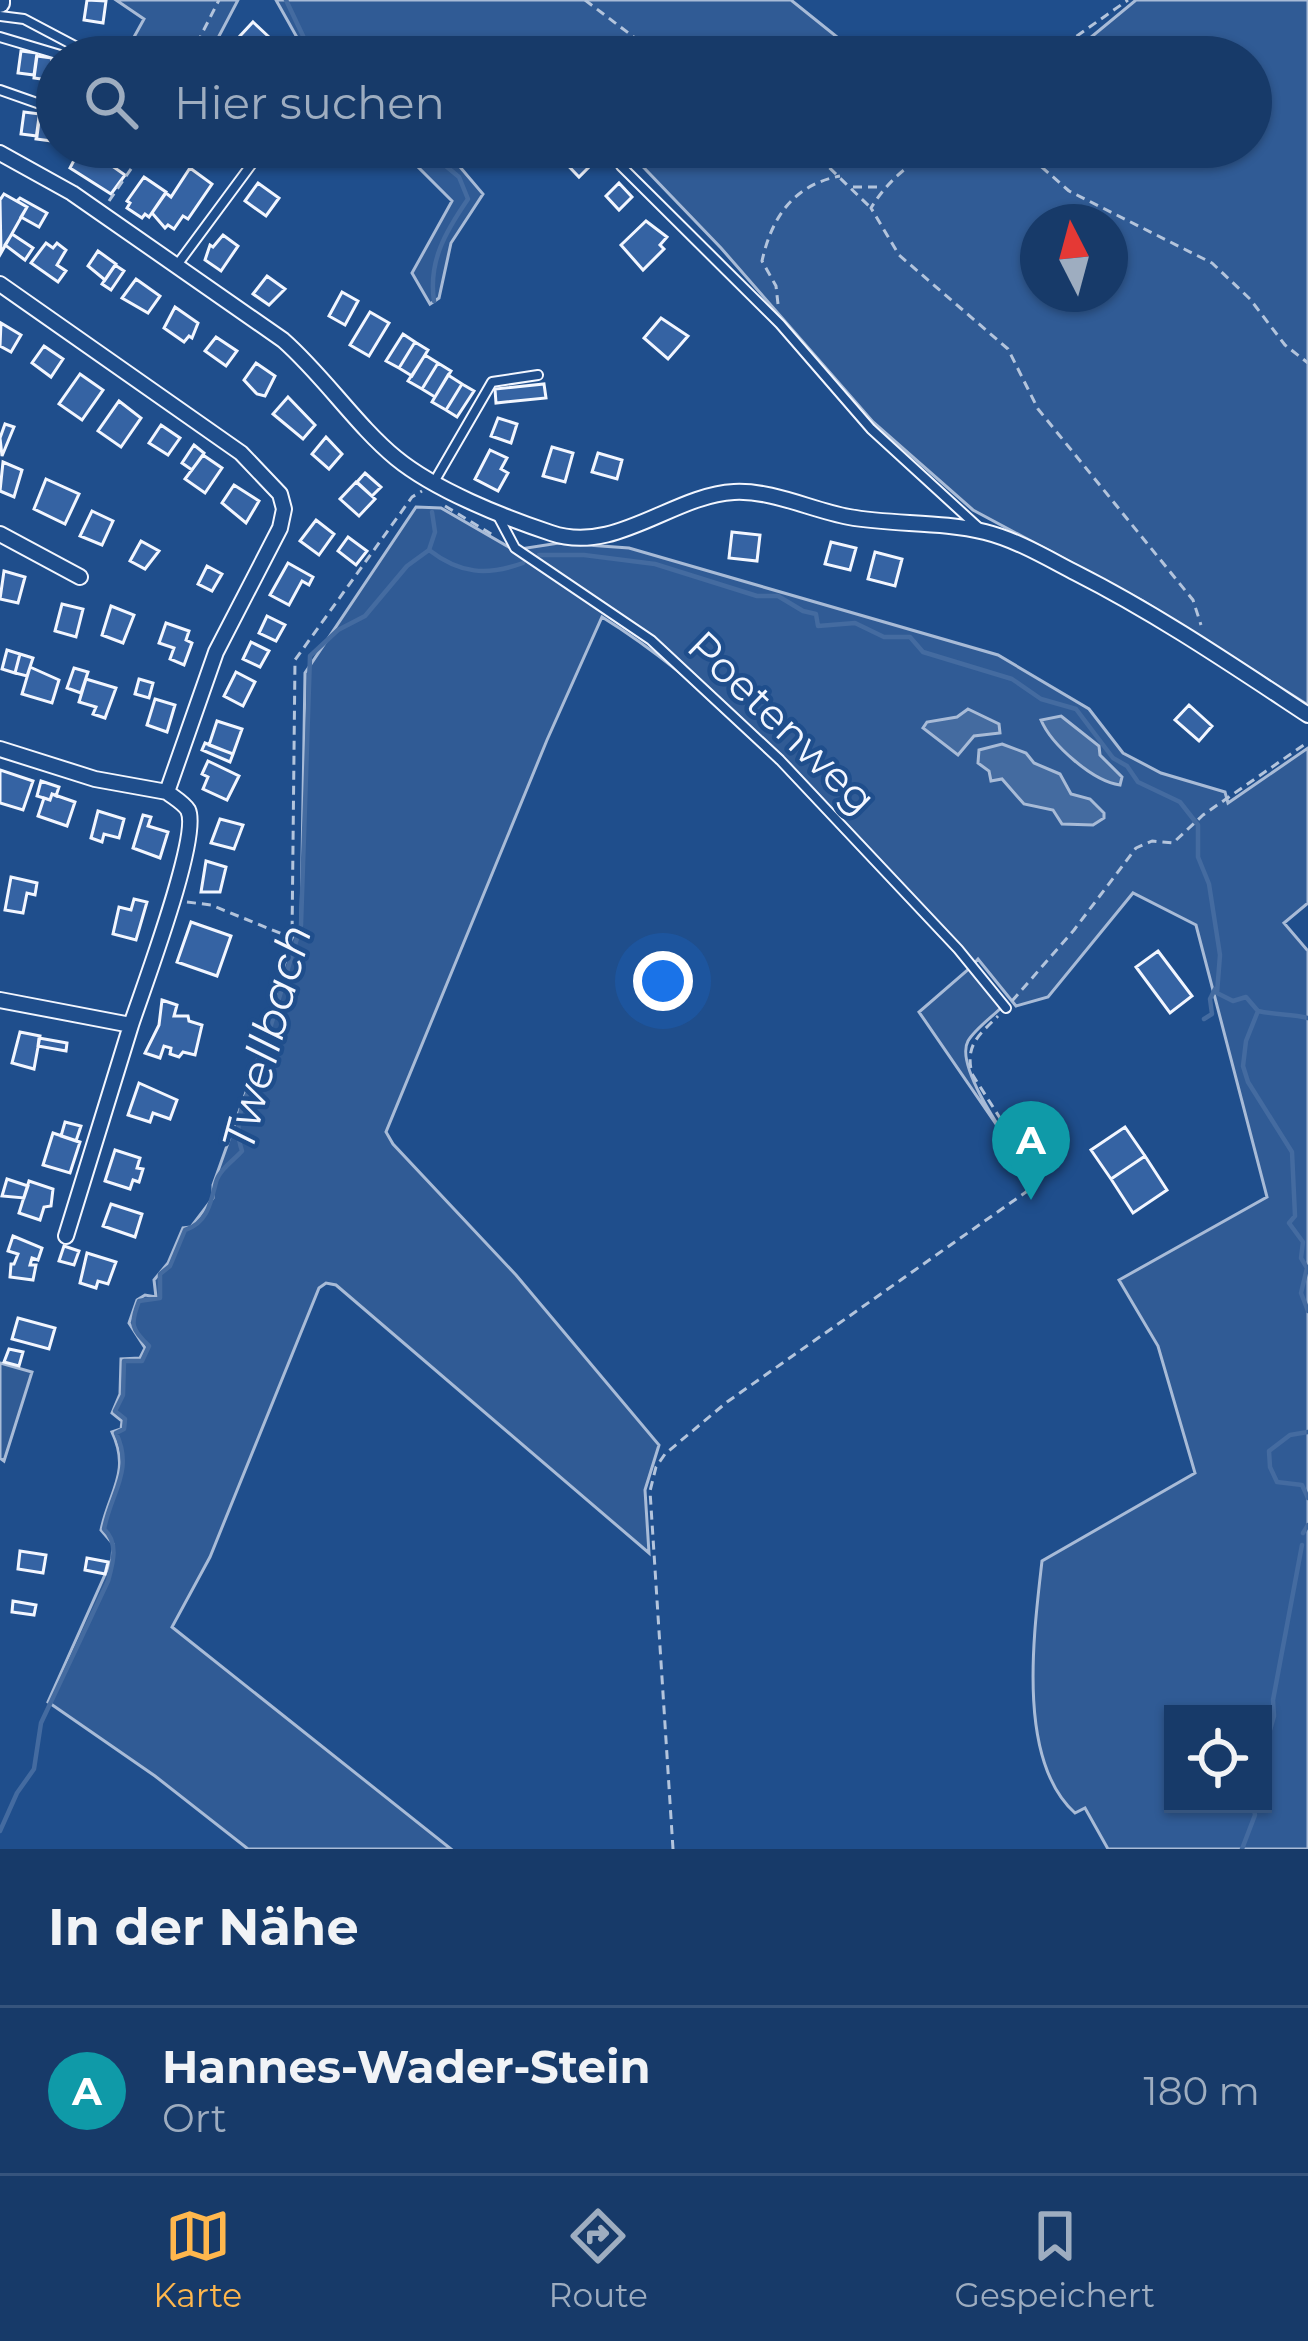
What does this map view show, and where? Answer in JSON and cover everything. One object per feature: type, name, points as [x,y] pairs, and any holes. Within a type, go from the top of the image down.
[{"type":"street","points":[[0,153],[101,212],[283,340],[314,367],[394,457],[433,483],[556,535],[581,536],[653,520],[710,496],[754,493],[849,517],[983,532],[1028,548],[1108,589],[1308,716]]},
{"type":"street","points":[[0,284],[241,453],[280,494],[284,509],[280,528],[216,652],[167,792]]},
{"type":"street","points":[[0,534],[80,577]]},
{"type":"street","points":[[0,749],[95,779],[167,792],[190,814],[173,900],[66,1236]]},
{"type":"street","points":[[0,1000],[131,1025]]},
{"type":"lane","points":[[0,16],[24,19],[56,36]]},
{"type":"lane","points":[[0,37],[36,48]]},
{"type":"lane","points":[[0,90],[36,103]]},
{"type":"lane","points":[[177,265],[249,168]]},
{"type":"lane","points":[[622,168],[779,324],[871,429],[983,532]]},
{"type":"lane","points":[[433,483],[492,382],[538,375]]},
{"type":"lane","name":"Poetenweg","points":[[494,509],[515,548],[651,640],[693,676],[813,794],[958,949],[1006,1008]]},
{"type":"path","points":[[201,36],[219,0]]},
{"type":"path","points":[[585,0],[632,36]]},
{"type":"path","points":[[1077,36],[1128,0]]},
{"type":"path","points":[[101,212],[131,168]]},
{"type":"path","points":[[830,168],[872,208],[899,255],[1008,349],[1038,410],[1193,600],[1204,646]]},
{"type":"path","points":[[872,208],[884,188],[908,168]]},
{"type":"path","points":[[1043,168],[1069,191],[1212,263],[1250,299],[1285,345],[1308,363]]},
{"type":"path","points":[[779,324],[776,286],[762,261],[767,237],[795,192],[839,176]]},
{"type":"path","points":[[851,187],[884,188]]},
{"type":"path","points":[[173,900],[211,905],[292,938],[295,661],[412,497],[433,483],[446,508],[515,548]]},
{"type":"path","points":[[673,1849],[650,1491],[656,1468],[665,1454],[727,1402],[1026,1192],[1034,1182],[1033,1170],[972,1074],[970,1044],[1075,930],[1136,848],[1152,841],[1173,843],[1203,814],[1308,742]]},
{"type":"shaded area","points":[[116,0],[238,0],[219,36],[135,36],[144,19]]},
{"type":"shaded area","points":[[276,0],[791,0],[836,36],[296,36]]},
{"type":"shaded area","points":[[1136,0],[1308,0],[1308,705],[1143,601],[973,510],[873,422],[644,168],[1272,168],[1272,36],[1092,36]]},
{"type":"shaded area","points":[[419,168],[461,168],[483,194],[451,243],[439,298],[430,304],[412,273],[452,201]]},
{"type":"shaded area","points":[[416,507],[441,508],[514,550],[559,543],[629,548],[998,655],[1089,709],[1123,753],[1161,773],[1225,792],[1228,803],[1308,748],[1308,903],[1284,923],[1308,951],[1308,1849],[1108,1849],[1085,1808],[1075,1813],[1056,1790],[1037,1729],[1033,1658],[1042,1561],[1195,1473],[1158,1346],[1119,1280],[1267,1197],[1196,925],[1133,893],[1048,997],[1016,1006],[978,959],[970,968],[750,734],[653,652],[602,617],[386,1132],[516,1275],[659,1445],[645,1490],[649,1553],[336,1285],[326,1283],[319,1288],[210,1557],[172,1627],[451,1849],[248,1849],[155,1776],[48,1702],[112,1559],[113,1544],[101,1530],[119,1470],[112,1432],[121,1429],[122,1421],[112,1413],[120,1394],[121,1359],[140,1358],[145,1348],[129,1323],[137,1300],[145,1295],[156,1297],[154,1280],[168,1263],[183,1228],[191,1227],[213,1198],[213,1185],[256,1064],[292,938],[301,925],[305,673]]},
{"type":"shaded area","points":[[968,709],[999,724],[1000,733],[974,736],[958,755],[923,728],[927,722],[957,717]]},
{"type":"shaded area","points":[[1061,716],[1099,746],[1100,755],[1122,777],[1120,785],[1085,769],[1054,740],[1041,720]]},
{"type":"shaded area","points":[[1002,744],[1060,774],[1071,794],[1090,799],[1104,818],[1093,825],[1062,824],[1053,810],[1024,804],[1002,779],[991,781],[989,771],[978,763],[979,750]]},
{"type":"shaded area","points":[[970,968],[1002,1007],[971,1037],[966,1053],[977,1089],[1031,1175],[919,1012]]},
{"type":"shaded area","points":[[0,1363],[32,1372],[4,1461],[0,1458]]},
{"type":"building","points":[[87,0],[106,1],[103,23],[84,20]]},
{"type":"building","points":[[253,22],[268,36],[240,36]]},
{"type":"building","points":[[21,51],[36,53],[34,75],[18,73]]},
{"type":"building","points":[[24,112],[36,114],[36,136],[21,134]]},
{"type":"building","points":[[70,168],[115,168],[125,175],[111,194]]},
{"type":"building","points":[[190,168],[212,184],[188,219],[183,216],[174,229],[165,228],[152,213],[166,193],[171,197]]},
{"type":"building","points":[[144,177],[166,192],[149,217],[142,218],[127,208],[127,201]]},
{"type":"building","points":[[258,183],[279,198],[266,216],[245,201]]},
{"type":"building","points":[[619,183],[632,197],[619,210],[606,196]]},
{"type":"building","points":[[4,194],[27,207],[1,253],[0,200]]},
{"type":"building","points":[[20,198],[47,213],[39,227],[21,217],[27,207],[17,201]]},
{"type":"building","points":[[646,221],[667,237],[660,245],[664,249],[643,270],[621,245]]},
{"type":"building","points":[[12,234],[33,248],[25,260],[5,245]]},
{"type":"building","points":[[223,235],[238,246],[221,271],[205,260],[210,245]]},
{"type":"building","points":[[46,243],[53,248],[57,243],[66,250],[57,265],[66,271],[58,282],[31,263]]},
{"type":"building","points":[[98,251],[116,264],[105,280],[88,266]]},
{"type":"building","points":[[115,265],[124,271],[111,290],[102,284]]},
{"type":"building","points":[[267,276],[285,289],[269,305],[253,294]]},
{"type":"building","points":[[136,279],[160,296],[148,313],[122,298]]},
{"type":"building","points":[[342,292],[358,301],[345,325],[329,316]]},
{"type":"building","points":[[175,307],[198,323],[192,338],[184,342],[164,328]]},
{"type":"building","points":[[370,312],[389,323],[369,356],[350,345]]},
{"type":"building","points":[[661,318],[688,336],[668,359],[644,338]]},
{"type":"building","points":[[1,323],[21,335],[11,352],[0,346]]},
{"type":"building","points":[[403,334],[415,342],[399,368],[386,361]]},
{"type":"building","points":[[216,337],[237,351],[226,366],[205,351]]},
{"type":"building","points":[[415,342],[428,350],[412,376],[399,368]]},
{"type":"building","points":[[44,346],[63,359],[51,377],[32,363]]},
{"type":"building","points":[[425,355],[438,363],[422,389],[408,381]]},
{"type":"building","points":[[256,363],[275,376],[265,396],[244,380]]},
{"type":"building","points":[[438,363],[451,371],[435,397],[422,389]]},
{"type":"building","points":[[80,374],[103,390],[82,420],[59,404]]},
{"type":"building","points":[[448,375],[462,384],[446,410],[432,402]]},
{"type":"building","points":[[462,384],[474,391],[457,417],[446,410]]},
{"type":"building","points":[[544,384],[546,398],[496,403],[495,389]]},
{"type":"building","points":[[288,397],[315,425],[303,439],[273,414]]},
{"type":"building","points":[[119,401],[141,418],[121,447],[98,431]]},
{"type":"building","points":[[498,418],[517,424],[511,443],[491,436]]},
{"type":"building","points":[[5,424],[14,427],[2,456],[0,438]]},
{"type":"building","points":[[161,425],[180,438],[168,455],[149,443]]},
{"type":"building","points":[[326,437],[342,454],[329,469],[312,454]]},
{"type":"building","points":[[194,445],[204,453],[192,470],[182,463]]},
{"type":"building","points":[[552,447],[573,453],[565,482],[543,476]]},
{"type":"building","points":[[490,450],[507,458],[501,469],[508,473],[498,491],[475,479]]},
{"type":"building","points":[[598,453],[622,460],[617,479],[592,472]]},
{"type":"building","points":[[203,455],[222,468],[205,493],[185,479]]},
{"type":"building","points":[[3,462],[22,470],[14,497],[0,491]]},
{"type":"building","points":[[365,473],[381,487],[372,496],[357,482]]},
{"type":"building","points":[[46,479],[79,494],[65,524],[34,509]]},
{"type":"building","points":[[356,482],[375,499],[359,516],[340,499]]},
{"type":"building","points":[[234,485],[259,501],[246,523],[222,503]]},
{"type":"building","points":[[92,511],[113,521],[102,545],[80,536]]},
{"type":"building","points":[[316,520],[334,534],[319,555],[300,541]]},
{"type":"building","points":[[732,532],[760,535],[757,561],[729,558]]},
{"type":"building","points":[[348,537],[367,551],[356,565],[338,551]]},
{"type":"building","points":[[141,541],[159,551],[145,569],[130,561]]},
{"type":"building","points":[[831,542],[856,548],[850,570],[825,564]]},
{"type":"building","points":[[875,552],[902,559],[895,586],[868,579]]},
{"type":"building","points":[[288,563],[313,577],[309,585],[302,581],[289,605],[270,595]]},
{"type":"building","points":[[207,566],[222,574],[212,591],[198,584]]},
{"type":"building","points":[[4,571],[25,577],[18,603],[0,599]]},
{"type":"building","points":[[62,604],[83,609],[76,637],[55,631]]},
{"type":"building","points":[[111,606],[134,615],[123,643],[102,635]]},
{"type":"building","points":[[267,616],[285,625],[276,641],[259,633]]},
{"type":"building","points":[[166,623],[189,631],[186,640],[192,643],[184,665],[170,659],[174,648],[159,643]]},
{"type":"building","points":[[251,642],[269,651],[260,667],[243,659]]},
{"type":"building","points":[[7,650],[20,654],[15,673],[2,669]]},
{"type":"building","points":[[20,654],[33,658],[27,676],[15,673]]},
{"type":"building","points":[[30,667],[59,680],[52,703],[22,694]]},
{"type":"building","points":[[74,668],[88,672],[81,693],[67,688]]},
{"type":"building","points":[[236,672],[255,682],[243,706],[224,696]]},
{"type":"building","points":[[86,679],[116,688],[105,718],[93,714],[96,707],[79,702]]},
{"type":"building","points":[[139,679],[153,683],[149,698],[135,694]]},
{"type":"building","points":[[155,699],[175,705],[167,732],[147,725]]},
{"type":"building","points":[[1189,705],[1212,726],[1199,741],[1175,720]]},
{"type":"building","points":[[217,721],[242,729],[233,754],[209,745]]},
{"type":"building","points":[[205,743],[233,754],[230,762],[202,750]]},
{"type":"building","points":[[208,761],[239,776],[227,800],[203,789],[208,777],[202,774]]},
{"type":"building","points":[[0,770],[33,781],[23,810],[0,803]]},
{"type":"building","points":[[41,781],[59,787],[56,796],[52,794],[50,800],[37,796]]},
{"type":"building","points":[[52,794],[75,802],[67,826],[38,816],[44,798],[50,800]]},
{"type":"building","points":[[98,811],[124,819],[119,838],[104,834],[102,842],[91,838]]},
{"type":"building","points":[[143,815],[151,817],[148,826],[168,832],[160,858],[133,848]]},
{"type":"building","points":[[220,819],[243,825],[234,849],[211,843]]},
{"type":"building","points":[[206,861],[226,867],[220,892],[201,892]]},
{"type":"building","points":[[11,877],[37,883],[35,895],[27,893],[23,913],[5,910]]},
{"type":"building","points":[[134,899],[147,902],[136,940],[113,934],[119,907],[131,910]]},
{"type":"building","points":[[191,922],[231,936],[217,976],[177,962]]},
{"type":"building","points":[[1158,951],[1192,996],[1170,1013],[1136,967]]},
{"type":"building","points":[[162,1000],[177,1005],[174,1016],[188,1016],[189,1021],[202,1025],[195,1055],[183,1052],[179,1057],[164,1046],[160,1058],[145,1053],[159,1025]]},
{"type":"building","points":[[20,1032],[40,1036],[34,1069],[12,1063]]},
{"type":"building","points":[[39,1038],[67,1043],[66,1051],[38,1046]]},
{"type":"building","points":[[139,1083],[177,1100],[170,1119],[153,1113],[150,1122],[128,1115]]},
{"type":"building","points":[[65,1122],[81,1126],[76,1141],[61,1136]]},
{"type":"building","points":[[1125,1127],[1145,1156],[1111,1179],[1091,1150]]},
{"type":"building","points":[[53,1133],[80,1142],[70,1173],[43,1165]]},
{"type":"building","points":[[115,1150],[140,1158],[139,1182],[133,1180],[130,1189],[105,1181]]},
{"type":"building","points":[[1145,1156],[1167,1190],[1133,1213],[1111,1179]]},
{"type":"building","points":[[7,1179],[28,1186],[24,1198],[2,1196]]},
{"type":"building","points":[[29,1181],[53,1189],[51,1206],[44,1207],[40,1220],[19,1213]]},
{"type":"building","points":[[111,1204],[142,1214],[135,1237],[103,1226]]},
{"type":"building","points":[[13,1236],[42,1248],[38,1260],[32,1258],[30,1265],[36,1265],[33,1280],[10,1277],[18,1254],[8,1251]]},
{"type":"building","points":[[64,1246],[79,1251],[74,1265],[59,1261]]},
{"type":"building","points":[[87,1253],[116,1262],[108,1284],[98,1281],[96,1288],[80,1283]]},
{"type":"building","points":[[18,1318],[55,1328],[49,1349],[12,1339]]},
{"type":"building","points":[[9,1349],[23,1352],[19,1366],[4,1362]]},
{"type":"building","points":[[20,1551],[46,1555],[43,1573],[18,1569]]},
{"type":"building","points":[[87,1558],[108,1562],[105,1574],[85,1570]]},
{"type":"building","points":[[13,1601],[36,1605],[34,1615],[12,1612]]},
{"type":"waterway","points":[[286,0],[303,36]]},
{"type":"waterway","points":[[434,301],[440,247],[468,199],[459,177],[448,168]]},
{"type":"waterway","points":[[429,550],[435,532],[432,512]]},
{"type":"waterway","points":[[429,550],[474,570],[523,563]]},
{"type":"waterway","name":"Twellbach","points":[[0,1831],[34,1769],[41,1723],[110,1574],[113,1547],[104,1529],[122,1470],[116,1433],[124,1429],[125,1419],[115,1411],[123,1395],[124,1361],[142,1361],[149,1346],[134,1326],[136,1309],[139,1301],[160,1298],[160,1274],[170,1266],[185,1230],[204,1217],[220,1173],[242,1151],[241,1111],[260,1075],[256,1064],[270,1046],[268,1035],[301,925],[310,656],[338,630],[365,616],[407,566],[429,550]]},
{"type":"waterway","points":[[539,555],[655,564],[757,596],[778,596],[816,614],[818,626],[855,623],[884,637],[910,637],[923,652],[1012,679],[1041,699],[1076,709],[1138,782],[1180,802],[1198,825],[1198,857],[1209,884],[1220,955],[1217,993],[1233,1001],[1246,997],[1258,1011],[1308,1018]]},
{"type":"waterway","points":[[1204,1019],[1212,1014],[1210,999],[1215,989]]},
{"type":"waterway","points":[[1258,1011],[1246,1041],[1243,1066],[1292,1152],[1295,1216],[1289,1223],[1303,1242],[1301,1258],[1307,1268],[1301,1293],[1308,1311]]},
{"type":"waterway","points":[[1308,1432],[1290,1435],[1269,1451],[1277,1482],[1302,1485],[1308,1498]]},
{"type":"waterway","points":[[1303,1533],[1308,1525]]},
{"type":"waterway","points":[[1272,1723],[1302,1545]]},
{"type":"waterway","points":[[1242,1849],[1255,1813]]},
{"type":"place","name":"Hannes-Wader-Stein","points":[[1031,1200]]}]
